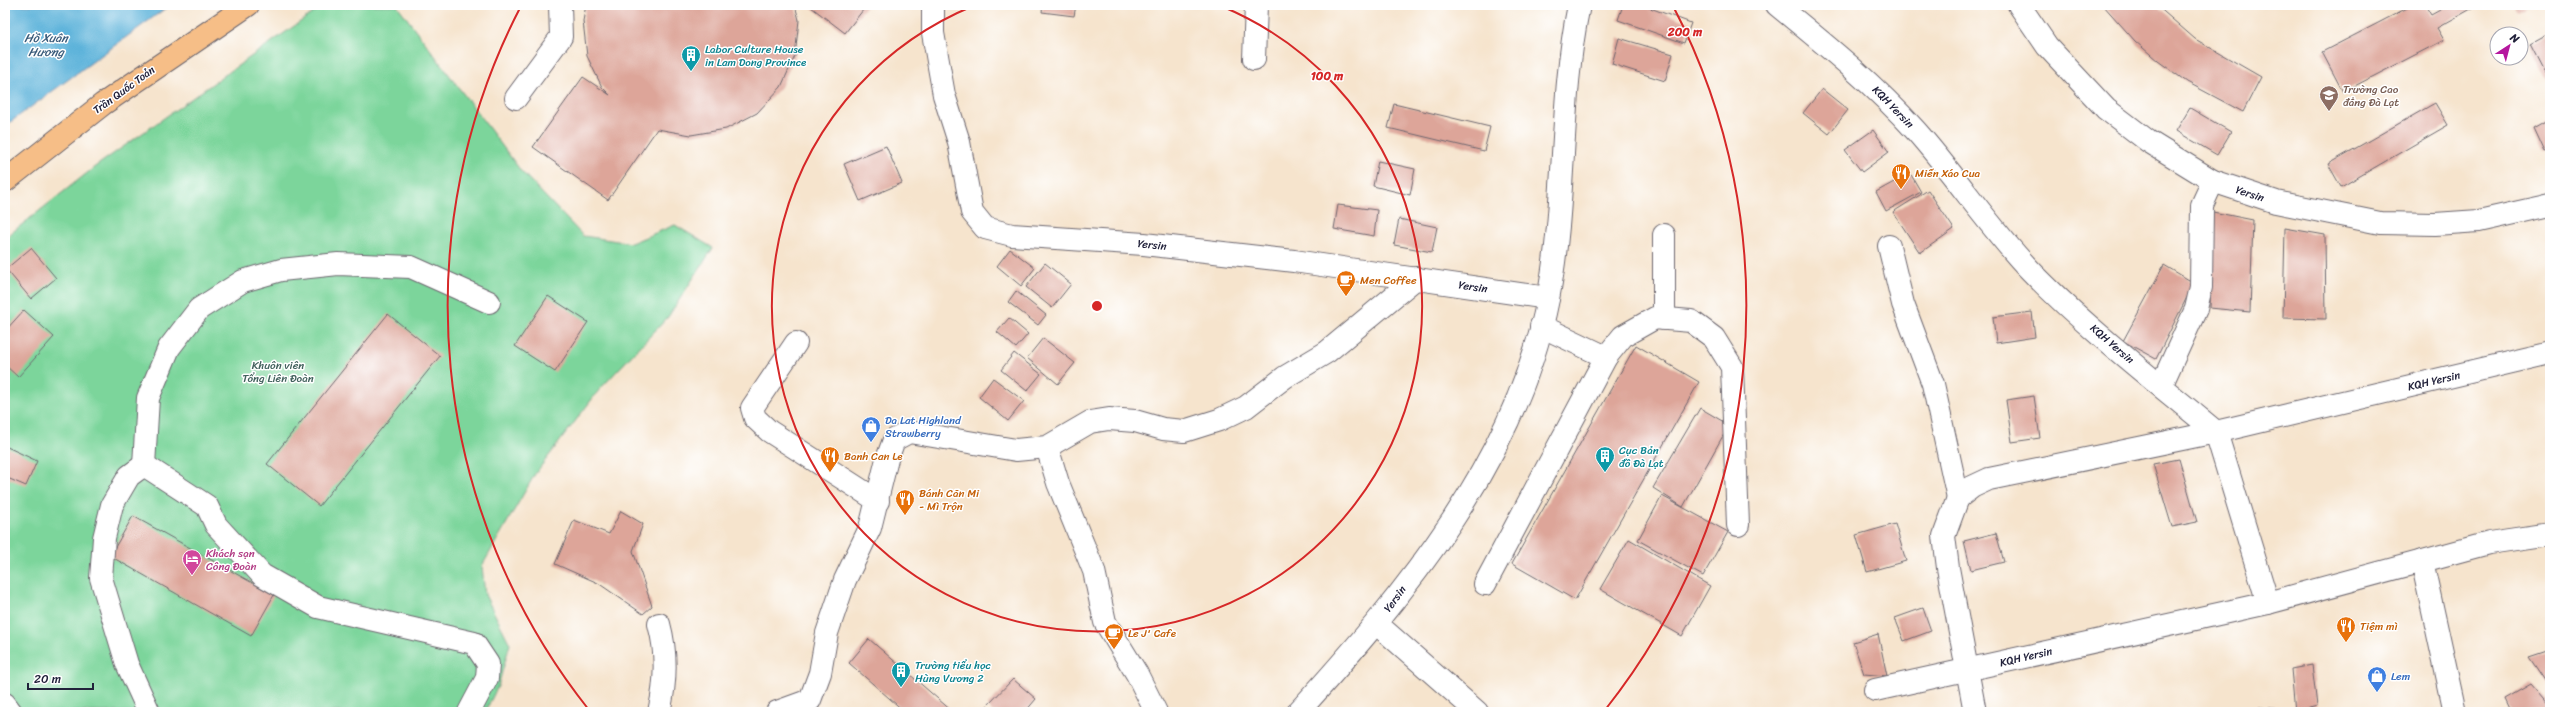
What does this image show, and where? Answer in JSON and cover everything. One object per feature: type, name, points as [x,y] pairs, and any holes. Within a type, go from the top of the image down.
[{"type":"main road","name":"Trần Quốc Toản","points":[[5,181],[103,104],[248,5]]},
{"type":"street","points":[[516,98],[561,37],[560,5]]},
{"type":"street","name":"Yersin","points":[[933,5],[933,33],[944,95],[959,142],[972,212],[985,228],[1012,235],[1144,244],[1294,261],[1548,298]]},
{"type":"street","points":[[1254,59],[1256,5]]},
{"type":"street","name":"Yersin","points":[[1298,712],[1376,624],[1455,517],[1490,456],[1525,384],[1548,298],[1556,244],[1566,119],[1579,5]]},
{"type":"street","name":"KQH Yersin","points":[[1777,5],[1889,101],[1945,165],[1995,230],[2031,271],[2161,386],[2216,432],[2550,353]]},
{"type":"street","name":"Yersin","points":[[2018,5],[2047,46],[2106,109],[2148,142],[2213,181],[2276,202],[2380,223],[2435,224],[2479,221],[2550,205]]},
{"type":"street","points":[[2161,386],[2196,309],[2201,287],[2202,205],[2213,181]]},
{"type":"street","points":[[1664,234],[1664,319]]},
{"type":"street","points":[[1888,246],[1903,304],[1933,384],[1958,498],[1944,536],[1975,712]]},
{"type":"street","points":[[144,465],[148,398],[169,348],[199,309],[243,281],[281,270],[338,264],[411,267],[488,302]]},
{"type":"street","points":[[778,712],[816,706],[827,633],[845,580],[870,528],[878,502],[887,459],[894,440],[909,432],[1016,450],[1047,447],[1090,422],[1109,419],[1135,421],[1163,428],[1184,431],[1219,420],[1246,407],[1285,377],[1327,352],[1416,278]]},
{"type":"street","points":[[1485,584],[1606,357],[1623,336],[1655,318],[1691,321],[1714,338],[1732,367],[1738,525]]},
{"type":"street","points":[[1541,326],[1606,357]]},
{"type":"street","points":[[796,343],[752,408],[755,418],[769,431],[878,502]]},
{"type":"street","points":[[1958,498],[1972,488],[1989,479],[2216,432],[2268,603]]},
{"type":"street","points":[[1047,447],[1058,483],[1094,571],[1105,622],[1137,674],[1156,712]]},
{"type":"street","points":[[144,465],[129,476],[112,505],[104,538],[101,578],[128,664],[149,712]]},
{"type":"street","points":[[144,465],[207,506],[216,525],[262,575],[318,607],[474,643],[488,664],[487,678],[470,712]]},
{"type":"street","name":"KQH Yersin","points":[[1875,690],[2268,603],[2489,543],[2550,534]]},
{"type":"street","points":[[2422,561],[2455,712]]},
{"type":"street","points":[[659,624],[664,643],[665,669],[659,712]]},
{"type":"street","points":[[1376,624],[1477,712]]},
{"type":"street","points":[[5,704],[11,712]]},
{"type":"green space","name":"Khuôn viên Tổng Liên Đoàn","points":[[324,5],[397,5],[521,171],[583,236],[631,243],[675,225],[713,248],[668,317],[599,390],[535,474],[482,566],[485,595],[510,644],[498,686],[485,712],[5,712],[5,238],[96,166]]},
{"type":"water","name":"Hồ Xuân Hương","points":[[5,5],[170,5],[5,126]]},
{"type":"building","name":"Labor Culture House in Lam Dong Province","points":[[586,5],[795,5],[799,20],[795,56],[781,87],[757,113],[726,129],[691,135],[657,129],[608,200],[533,147],[583,77],[610,95],[602,87],[587,56],[583,21]]},
{"type":"building","points":[[813,5],[867,5],[845,33],[811,7]]},
{"type":"building","points":[[1043,5],[1076,5],[1074,16],[1042,12]]},
{"type":"building","points":[[1623,5],[1642,5],[1691,23],[1684,43],[1618,20]]},
{"type":"building","points":[[2103,5],[2156,5],[2195,39],[2261,77],[2243,112],[2187,82],[2158,61],[2135,41]]},
{"type":"building","points":[[2413,5],[2425,5],[2431,15],[2449,5],[2478,5],[2437,28],[2444,40],[2343,92],[2322,52]]},
{"type":"building","points":[[2515,5],[2528,5],[2518,10]]},
{"type":"building","points":[[2550,33],[2550,78],[2548,79],[2530,44]]},
{"type":"building","points":[[1619,38],[1673,54],[1665,81],[1612,64]]},
{"type":"building","points":[[1822,89],[1848,110],[1829,134],[1803,113]]},
{"type":"building","points":[[2435,103],[2448,125],[2341,187],[2328,164]]},
{"type":"building","points":[[1394,104],[1490,127],[1484,151],[1388,128]]},
{"type":"building","points":[[2190,108],[2231,132],[2217,155],[2176,131]]},
{"type":"building","points":[[2550,119],[2550,150],[2545,152],[2534,128]]},
{"type":"building","points":[[1873,130],[1889,152],[1862,172],[1845,150]]},
{"type":"building","points":[[886,146],[902,183],[860,201],[844,164]]},
{"type":"building","points":[[1378,161],[1415,169],[1410,195],[1373,186]]},
{"type":"building","points":[[1910,173],[1921,192],[1886,211],[1876,192]]},
{"type":"building","points":[[1928,190],[1954,229],[1920,253],[1893,212]]},
{"type":"building","points":[[1338,205],[1377,210],[1374,236],[1334,229]]},
{"type":"building","points":[[2213,212],[2253,220],[2250,312],[2210,308]]},
{"type":"building","points":[[1399,219],[1437,227],[1432,252],[1394,245]]},
{"type":"building","points":[[2285,228],[2325,235],[2326,319],[2283,318]]},
{"type":"building","points":[[31,248],[56,278],[31,299],[6,269]]},
{"type":"building","points":[[1010,249],[1035,268],[1021,286],[997,266]]},
{"type":"building","points":[[1045,263],[1071,284],[1052,308],[1026,287]]},
{"type":"building","points":[[2164,265],[2194,283],[2156,359],[2123,341]]},
{"type":"building","points":[[1016,291],[1046,315],[1038,325],[1008,302]]},
{"type":"building","points":[[548,296],[588,322],[555,372],[515,346]]},
{"type":"building","points":[[24,310],[54,337],[18,377],[5,365],[5,331]]},
{"type":"building","points":[[2032,312],[2035,337],[1996,343],[1993,317]]},
{"type":"building","points":[[388,314],[440,356],[319,506],[267,464]]},
{"type":"building","points":[[1009,318],[1028,334],[1016,348],[997,332]]},
{"type":"building","points":[[1043,338],[1075,363],[1058,384],[1027,358]]},
{"type":"building","name":"Cục Bản đồ Đà Lạt","points":[[1636,345],[1699,382],[1575,600],[1512,564]]},
{"type":"building","points":[[1014,353],[1041,374],[1027,391],[1001,370]]},
{"type":"building","points":[[993,378],[1024,401],[1008,421],[979,397]]},
{"type":"building","points":[[2034,396],[2040,438],[2012,442],[2006,400]]},
{"type":"building","points":[[1700,408],[1729,425],[1683,507],[1653,488]]},
{"type":"building","points":[[5,446],[37,461],[26,486],[5,477]]},
{"type":"building","points":[[2179,459],[2197,522],[2172,527],[2153,464]]},
{"type":"building","points":[[1662,496],[1728,532],[1703,576],[1638,540]]},
{"type":"building","points":[[621,511],[643,524],[633,551],[652,606],[643,614],[598,583],[555,564],[574,520],[609,534]]},
{"type":"building","name":"Khách sạn Công Đoàn","points":[[133,516],[274,595],[251,636],[110,556]]},
{"type":"building","points":[[1895,524],[1906,561],[1867,572],[1856,535]]},
{"type":"building","points":[[1996,533],[2004,562],[1971,570],[1964,541]]},
{"type":"building","points":[[1629,539],[1710,586],[1682,636],[1600,589]]},
{"type":"building","points":[[1923,608],[1931,631],[1904,641],[1895,618]]},
{"type":"building","points":[[1878,634],[1887,676],[1864,674],[1853,642]]},
{"type":"building","name":"Trường tiểu học Hùng Vương 2","points":[[869,639],[953,712],[905,712],[849,663]]},
{"type":"building","points":[[2550,650],[2550,688],[2529,657]]},
{"type":"building","points":[[2312,665],[2317,706],[2295,712],[2291,669]]},
{"type":"building","points":[[1013,679],[1036,699],[1025,712],[993,712],[987,706]]},
{"type":"building","points":[[2531,684],[2550,706],[2550,711],[2511,712],[2505,699]]},
{"type":"building","points":[[2259,707],[2282,709],[2282,712],[2259,712]]},
{"type":"place","name":"Labor Culture House in Lam Dong Province","points":[[691,72]]},
{"type":"place","name":"Trường Cao đẳng Đà Lạt","points":[[2329,112]]},
{"type":"place","name":"Miến Xáo Cua","points":[[1901,190]]},
{"type":"place","name":"Men Coffee","points":[[1346,297]]},
{"type":"place","name":"Da Lat Highland Strawberry","points":[[871,443]]},
{"type":"place","name":"Banh Can Le","points":[[830,473]]},
{"type":"place","name":"Cục Bản đồ Đà Lạt","points":[[1605,473]]},
{"type":"place","name":"Bánh Căn Mi - Mì Trộn","points":[[905,516]]},
{"type":"place","name":"Khách sạn Công Đoàn","points":[[192,576]]},
{"type":"place","name":"Tiệm mì","points":[[2346,643]]},
{"type":"place","name":"Le J' Cafe","points":[[1114,650]]},
{"type":"place","name":"Trường tiểu học Hùng Vương 2","points":[[901,688]]},
{"type":"place","name":"Lem","points":[[2377,693]]}]
